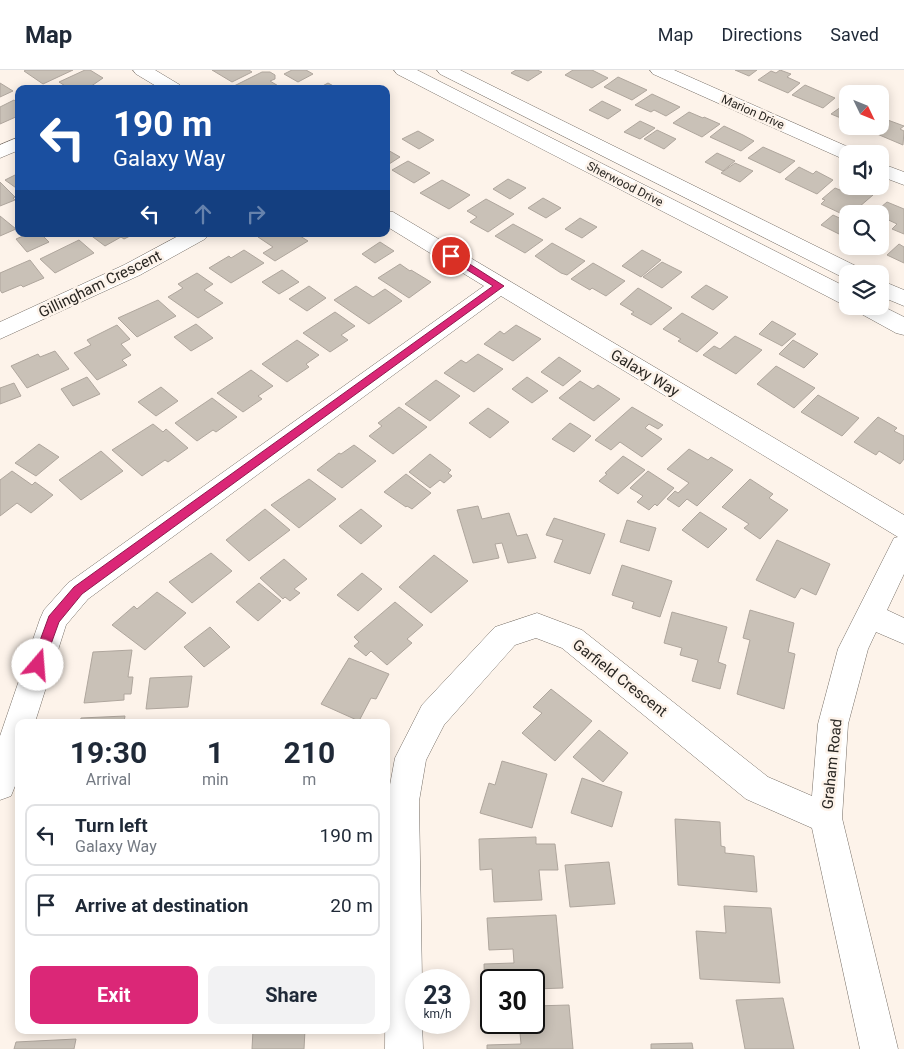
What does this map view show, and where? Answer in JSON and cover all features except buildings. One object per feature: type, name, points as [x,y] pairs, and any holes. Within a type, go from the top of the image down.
[{"type":"street","name":"Sherwood Drive","points":[[403,70],[839,293]]},
{"type":"street","name":"Sherwood Drive","points":[[446,70],[839,266]]},
{"type":"street","name":"Marion Drive","points":[[659,70],[839,150]]},
{"type":"street","points":[[139,85],[149,74],[167,85]]},
{"type":"street","points":[[0,152],[15,146]]},
{"type":"street","points":[[889,173],[904,179]]},
{"type":"street","name":"Galaxy Way","points":[[390,219],[904,528]]},
{"type":"street","name":"Gillingham Crescent","points":[[0,331],[132,270],[192,237]]},
{"type":"street","points":[[21,719],[54,619],[78,591],[499,286]]},
{"type":"street","points":[[889,292],[904,299]]},
{"type":"street","points":[[881,315],[904,327]]},
{"type":"street","name":"Graham Road","points":[[879,1049],[826,818],[833,724],[853,650],[904,546]]},
{"type":"street","points":[[870,615],[904,632]]},
{"type":"street","name":"Garfield Crescent","points":[[404,1049],[403,801],[411,758],[433,715],[505,636],[537,625],[572,639],[757,788],[826,818]]},
{"type":"street","points":[[0,785],[15,737]]},
{"type":"route","points":[[38,665],[43,646],[54,619],[78,591],[499,286],[451,256]]}]
